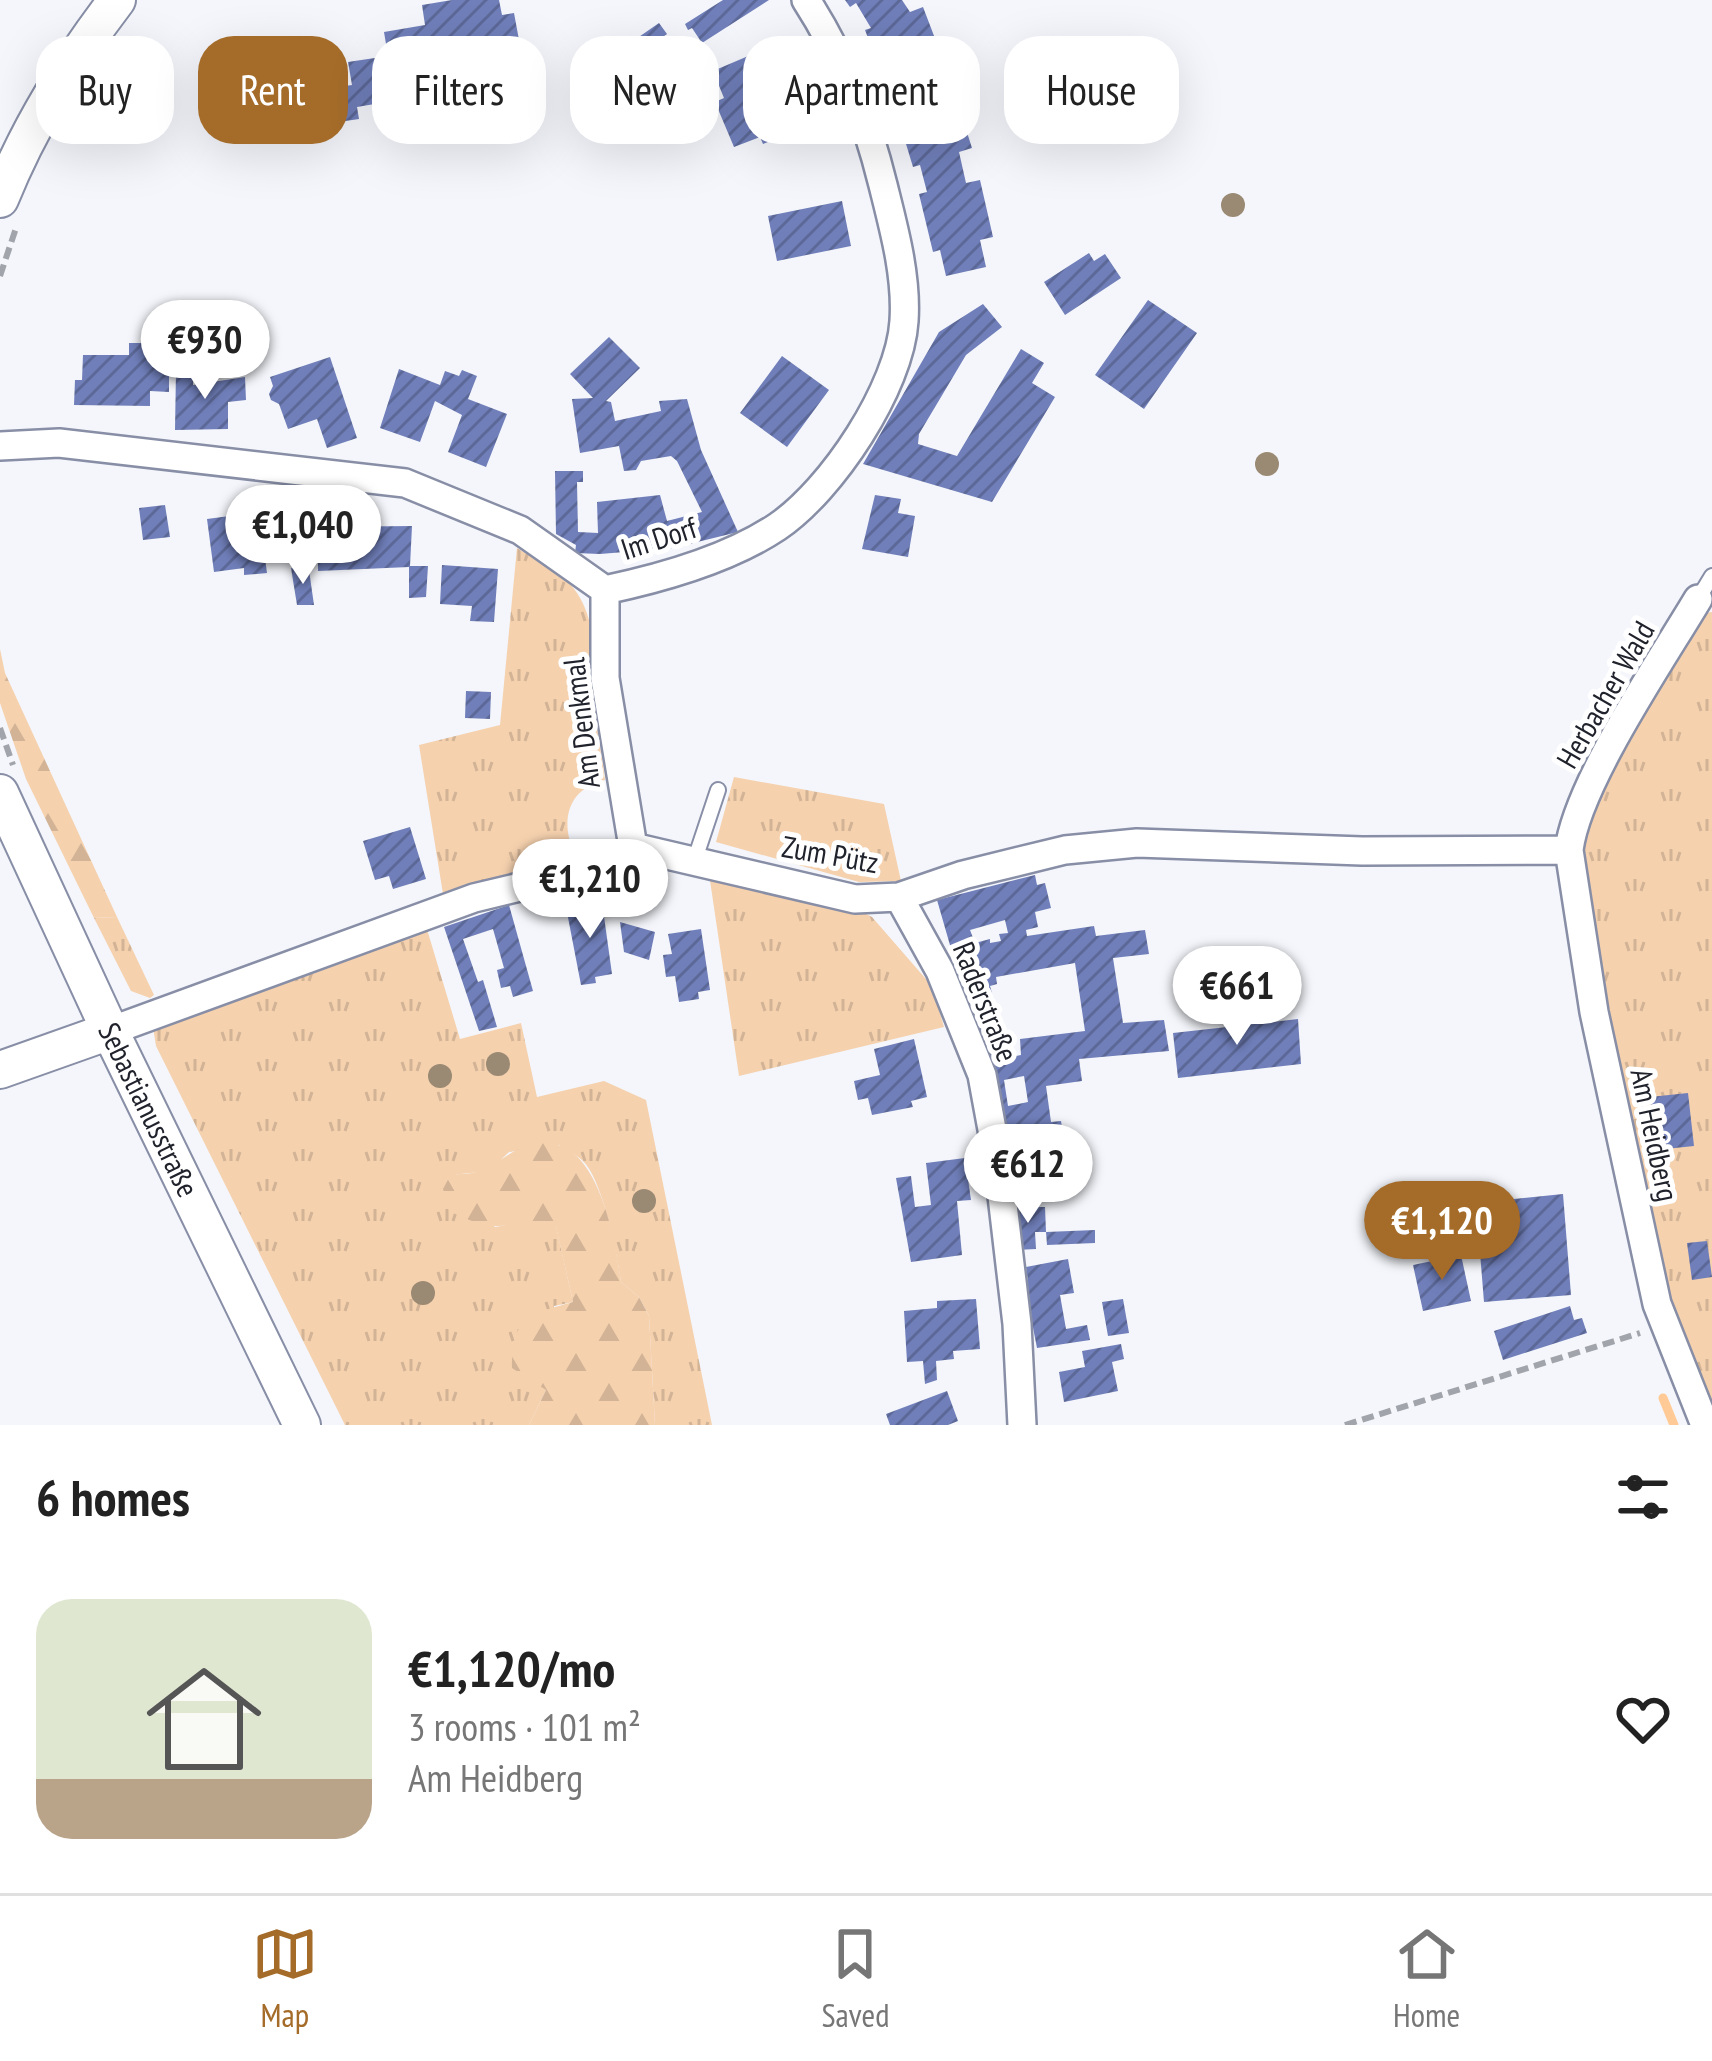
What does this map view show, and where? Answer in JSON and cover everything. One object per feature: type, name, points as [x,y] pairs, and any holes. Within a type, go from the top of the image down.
[{"type":"street","points":[[0,199],[30,129],[117,0]]},
{"type":"street","name":"Im Dorf","points":[[0,446],[59,443],[405,483],[520,530],[605,590],[748,544],[781,525],[836,467],[861,432],[899,352],[904,300],[896,237],[877,160],[833,45],[806,0]]},
{"type":"street","name":"Herbacher Wald","points":[[1569,850],[1571,828],[1588,793],[1705,588]]},
{"type":"street","name":"Am Denkmal","points":[[605,590],[605,678],[633,847]]},
{"type":"street","name":"Sebastianusstraße","points":[[0,793],[302,1425]]},
{"type":"street","name":"Zum Pütz","points":[[633,847],[855,899],[899,897],[1065,850],[1137,843],[1362,851],[1569,850]]},
{"type":"street","points":[[0,1070],[474,898],[603,867],[622,859],[633,847]]},
{"type":"street","name":"Am Heidberg","points":[[1569,850],[1594,1012],[1657,1304],[1705,1425]]},
{"type":"street","name":"Raderstraße","points":[[899,897],[940,971],[982,1075],[998,1162],[1017,1324],[1022,1425]]},
{"type":"lane","points":[[695,859],[718,790]]},
{"type":"path","points":[[1345,1425],[1665,1325]]},
{"type":"green space","points":[[517,548],[565,579],[589,619],[605,780],[582,791],[570,809],[568,831],[575,855],[443,894],[419,745],[500,725]]},
{"type":"green space","points":[[1712,612],[1712,1414],[1644,1279],[1627,1092],[1618,1089],[1584,845],[1599,792],[1694,615]]},
{"type":"green space","points":[[0,649],[5,673],[117,917],[94,918],[26,779],[0,703]]},
{"type":"green space","points":[[734,777],[884,804],[901,881],[859,882],[716,842]]},
{"type":"green space","points":[[708,867],[840,900],[872,917],[932,986],[944,1027],[739,1076]]},
{"type":"green space","points":[[117,917],[154,995],[150,998],[131,991],[94,918]]},
{"type":"green space","points":[[426,926],[460,1039],[521,1023],[537,1097],[604,1081],[646,1100],[712,1425],[655,1425],[649,1316],[639,1297],[621,1282],[597,1184],[581,1159],[559,1145],[509,1152],[489,1171],[451,1175],[495,1227],[526,1222],[556,1226],[573,1302],[554,1306],[546,1390],[529,1425],[345,1425],[156,1046],[153,1027]]},
{"type":"green space","points":[[529,1144],[555,1144],[573,1153],[596,1184],[621,1282],[639,1297],[649,1316],[655,1425],[529,1425],[546,1390],[512,1368],[515,1338],[533,1315],[573,1302],[556,1227],[491,1226],[473,1221],[449,1211],[443,1189],[451,1174],[484,1169]]},
{"type":"building","points":[[499,0],[502,15],[514,13],[518,36],[385,36],[384,32],[425,25],[422,5]]},
{"type":"building","points":[[723,0],[769,0],[713,36],[697,36],[685,24]]},
{"type":"building","points":[[845,0],[902,0],[910,12],[923,7],[934,36],[867,36],[865,30],[871,28],[856,3],[850,7]]},
{"type":"building","points":[[659,23],[667,34],[664,36],[640,36]]},
{"type":"building","points":[[372,58],[372,104],[357,107],[359,119],[348,121],[348,86],[352,85],[348,62]]},
{"type":"building","points":[[743,58],[743,144],[734,147],[719,111],[719,100],[724,98],[719,68]]},
{"type":"building","points":[[906,144],[971,144],[972,148],[959,152],[966,183],[980,180],[993,237],[980,240],[986,267],[946,276],[940,250],[933,252],[919,194],[927,192],[920,165],[913,167]]},
{"type":"building","points":[[842,201],[851,246],[777,261],[768,216]]},
{"type":"building","points":[[1089,253],[1094,261],[1105,254],[1121,278],[1065,315],[1044,282]]},
{"type":"building","points":[[1148,300],[1197,333],[1144,409],[1095,375]]},
{"type":"building","points":[[983,304],[1002,327],[966,355],[919,434],[918,444],[957,456],[1021,349],[1044,363],[1032,383],[1055,397],[992,502],[863,464],[939,332]]},
{"type":"building","points":[[148,334],[169,334],[169,392],[150,391],[150,406],[74,405],[83,355],[129,355],[129,343],[148,343]]},
{"type":"building","points":[[609,337],[640,368],[606,401],[611,402],[615,421],[661,411],[659,401],[687,399],[701,450],[738,532],[673,548],[600,554],[575,553],[576,545],[556,534],[555,471],[583,471],[583,482],[577,482],[578,532],[598,533],[597,502],[660,495],[667,521],[702,512],[671,456],[641,461],[636,470],[624,471],[619,446],[580,453],[572,399],[593,398],[570,374]]},
{"type":"building","points":[[782,356],[829,390],[787,447],[740,413]]},
{"type":"building","points":[[330,357],[357,438],[327,448],[317,419],[288,429],[279,404],[269,394],[270,377]]},
{"type":"building","points":[[399,369],[440,385],[445,371],[459,376],[462,370],[477,376],[468,399],[507,414],[486,467],[448,452],[462,415],[435,401],[420,442],[380,428]]},
{"type":"building","points":[[176,371],[193,371],[193,385],[245,377],[246,400],[228,402],[228,429],[175,430]]},
{"type":"building","points":[[875,495],[901,499],[898,513],[915,516],[908,557],[862,549]]},
{"type":"building","points":[[165,505],[170,537],[143,540],[139,508]]},
{"type":"building","points":[[259,512],[267,573],[244,575],[244,568],[214,572],[207,519]]},
{"type":"building","points":[[412,526],[410,566],[428,566],[426,597],[409,598],[409,567],[318,571],[318,527]]},
{"type":"building","points":[[442,565],[498,569],[494,622],[470,621],[472,606],[440,604]]},
{"type":"building","points":[[291,568],[309,570],[314,605],[297,605]]},
{"type":"building","points":[[466,691],[491,692],[490,719],[465,718]]},
{"type":"building","points":[[410,827],[426,879],[393,889],[389,876],[375,880],[363,841]]},
{"type":"building","points":[[1035,875],[1037,885],[1045,883],[1051,908],[1035,912],[1038,927],[1026,930],[1027,936],[1094,926],[1096,936],[1145,930],[1149,954],[1113,958],[1123,1023],[1164,1020],[1169,1051],[1079,1059],[1082,1081],[1046,1086],[1051,1122],[1061,1121],[1064,1139],[1030,1143],[1036,1174],[1009,1177],[993,1082],[961,965],[956,966],[937,900]],"holes":[[[1005,920],[1008,933],[999,934],[1001,941],[975,943],[970,930]],[[1075,963],[1085,1031],[1020,1039],[1021,1055],[1010,1057],[990,986],[997,984],[996,977]],[[1024,1076],[1028,1102],[1008,1106],[1004,1080]]]},
{"type":"building","points":[[602,902],[612,974],[581,985],[566,907]]},
{"type":"building","points":[[509,905],[533,991],[513,997],[510,986],[501,988],[497,970],[504,968],[493,929],[463,939],[478,982],[483,980],[497,1027],[479,1031],[444,927]]},
{"type":"building","points":[[620,922],[655,932],[649,960],[624,952]]},
{"type":"building","points":[[701,929],[710,990],[698,992],[699,999],[679,1002],[675,976],[666,977],[663,955],[672,954],[668,934]]},
{"type":"building","points":[[1298,1019],[1301,1064],[1178,1078],[1173,1033]]},
{"type":"building","points":[[914,1039],[927,1097],[911,1101],[913,1107],[872,1115],[868,1098],[858,1100],[854,1081],[880,1075],[874,1049]]},
{"type":"building","points":[[1688,1093],[1694,1146],[1656,1150],[1650,1097]]},
{"type":"building","points":[[965,1158],[971,1200],[957,1201],[962,1255],[911,1262],[896,1178],[911,1176],[915,1207],[931,1205],[926,1163]]},
{"type":"building","points":[[1563,1194],[1571,1295],[1484,1302],[1476,1203]]},
{"type":"building","points":[[1012,1207],[1045,1207],[1046,1232],[1035,1232],[1036,1249],[1014,1250]]},
{"type":"building","points":[[1095,1230],[1095,1243],[1047,1245],[1046,1232]]},
{"type":"building","points":[[1707,1241],[1712,1277],[1692,1280],[1687,1243]]},
{"type":"building","points":[[1461,1255],[1471,1301],[1423,1311],[1413,1265]]},
{"type":"building","points":[[1068,1259],[1074,1293],[1060,1295],[1066,1329],[1087,1325],[1090,1340],[1037,1348],[1024,1282],[1028,1281],[1026,1267]]},
{"type":"building","points":[[976,1299],[980,1349],[953,1351],[954,1359],[936,1361],[937,1380],[925,1384],[923,1361],[907,1362],[904,1311],[937,1308],[937,1301]]},
{"type":"building","points":[[1123,1299],[1129,1333],[1108,1336],[1102,1302]]},
{"type":"building","points":[[1570,1306],[1574,1320],[1582,1318],[1587,1333],[1503,1360],[1494,1331]]},
{"type":"building","points":[[1121,1344],[1124,1359],[1112,1362],[1118,1391],[1064,1402],[1059,1372],[1085,1367],[1082,1351]]},
{"type":"building","points":[[947,1391],[958,1421],[890,1425],[886,1414]]},
{"type":"waterway","points":[[1663,1398],[1674,1425]]}]
